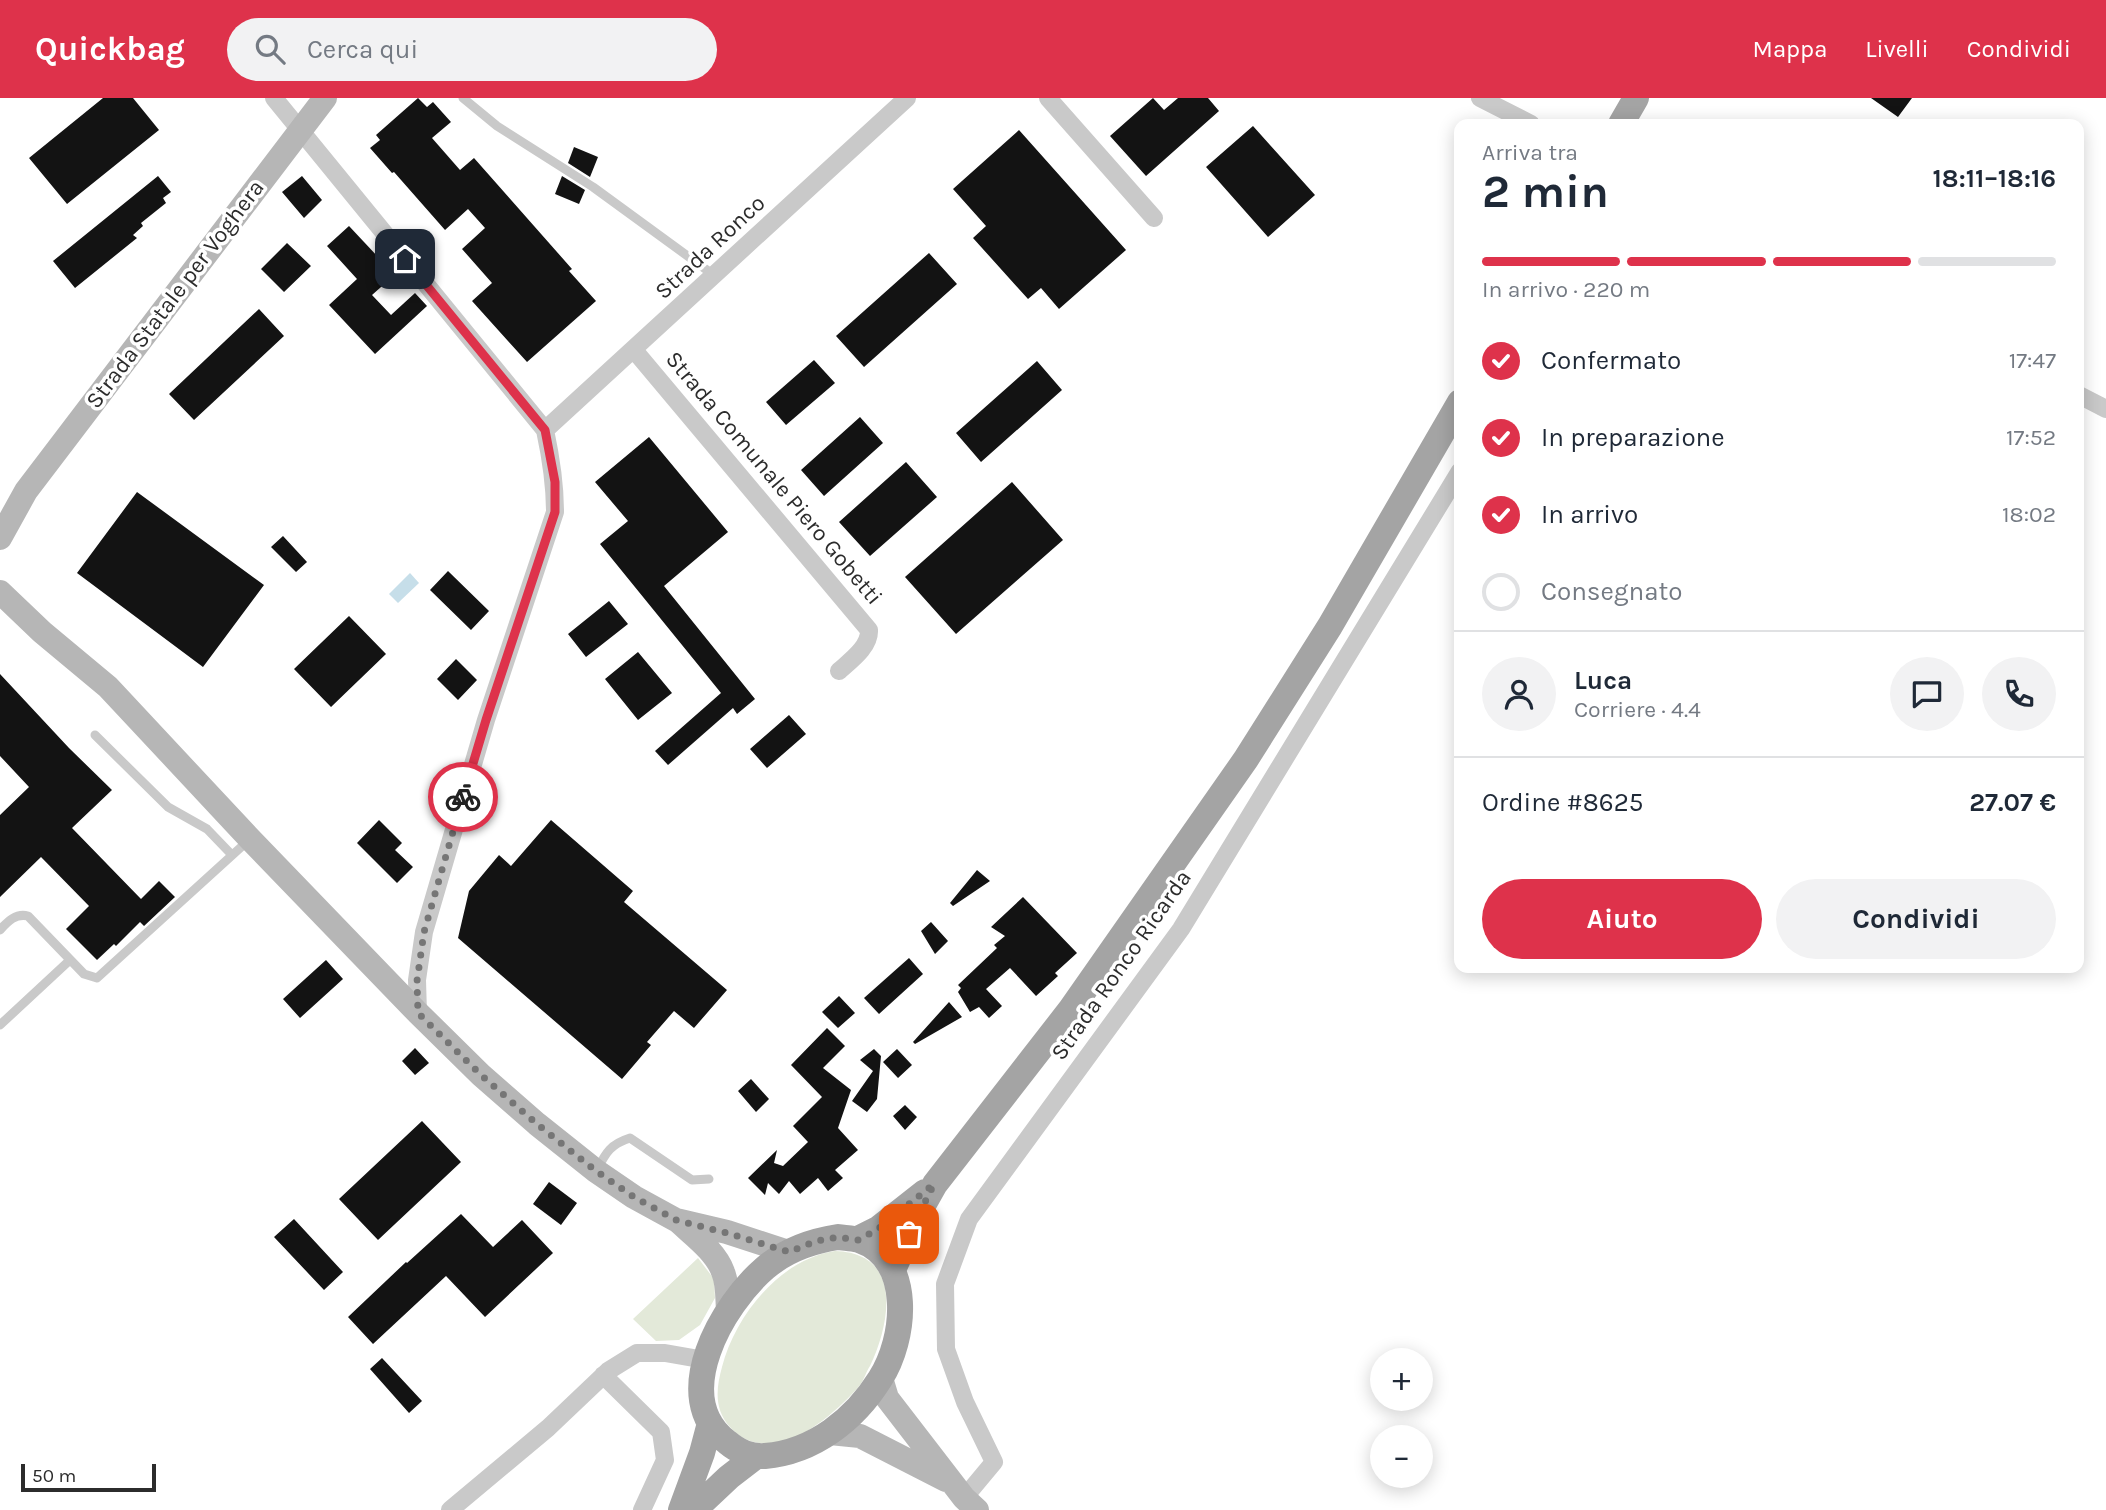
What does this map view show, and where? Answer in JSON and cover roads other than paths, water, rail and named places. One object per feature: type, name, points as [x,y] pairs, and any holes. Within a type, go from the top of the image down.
[{"type":"main road","name":"Strada Statale per Voghera","points":[[0,538],[26,491],[325,98]]},
{"type":"main road","points":[[1624,119],[1636,98]]},
{"type":"main road","points":[[893,1270],[934,1184],[1071,1009],[1245,759],[1330,626],[1454,412]]},
{"type":"main road","name":"Strada Statale per Voghera","points":[[0,516],[26,491]]},
{"type":"main road","points":[[0,592],[42,632],[108,687],[241,847],[481,1075],[596,1171],[634,1197],[676,1220],[704,1246],[723,1270],[728,1310]]},
{"type":"main road","points":[[0,617],[42,632]]},
{"type":"main road","points":[[858,1240],[878,1229],[934,1184]]},
{"type":"main road","points":[[676,1220],[789,1252]]},
{"type":"main road","points":[[838,1237],[858,1240],[882,1255],[893,1270],[900,1293],[900,1318],[893,1350],[881,1378],[859,1406],[830,1433],[800,1449],[755,1457],[737,1450],[722,1438],[710,1423],[703,1404],[701,1382],[705,1360],[714,1336],[728,1310],[747,1285],[767,1266],[789,1252],[816,1241],[838,1237]]},
{"type":"main road","points":[[881,1378],[887,1398],[964,1497]]},
{"type":"main road","points":[[681,1510],[710,1423]]},
{"type":"main road","points":[[830,1433],[860,1436],[964,1497]]},
{"type":"main road","points":[[694,1510],[755,1457]]},
{"type":"street","points":[[274,98],[545,430],[555,482],[555,512],[486,720],[424,932],[417,981],[418,1013]]},
{"type":"street","name":"Strada Ronco","points":[[545,430],[907,98]]},
{"type":"street","points":[[1048,98],[1154,218]]},
{"type":"street","points":[[1480,98],[1521,119]]},
{"type":"street","name":"Strada Comunale Piero Gobetti","points":[[634,350],[869,630],[866,643],[839,671]]},
{"type":"street","points":[[2084,397],[2106,408]]},
{"type":"street","name":"Strada Ronco Ricarda","points":[[964,1497],[994,1462],[965,1402],[946,1349],[945,1284],[969,1219],[1181,929],[1454,481]]},
{"type":"street","points":[[450,1510],[548,1427],[603,1375],[637,1353],[665,1353],[705,1360]]},
{"type":"street","points":[[603,1375],[661,1432],[665,1460],[642,1510]]},
{"type":"lane","points":[[463,98],[497,126],[593,187],[715,276]]},
{"type":"lane","points":[[0,930],[14,917],[21,914],[28,916],[85,974],[97,978],[241,847],[168,807],[95,735]]},
{"type":"lane","points":[[0,1025],[70,960]]},
{"type":"lane","points":[[596,1171],[615,1143],[630,1138],[692,1180],[709,1179]]},
{"type":"water","points":[[410,573],[419,583],[398,603],[389,594]]}]
